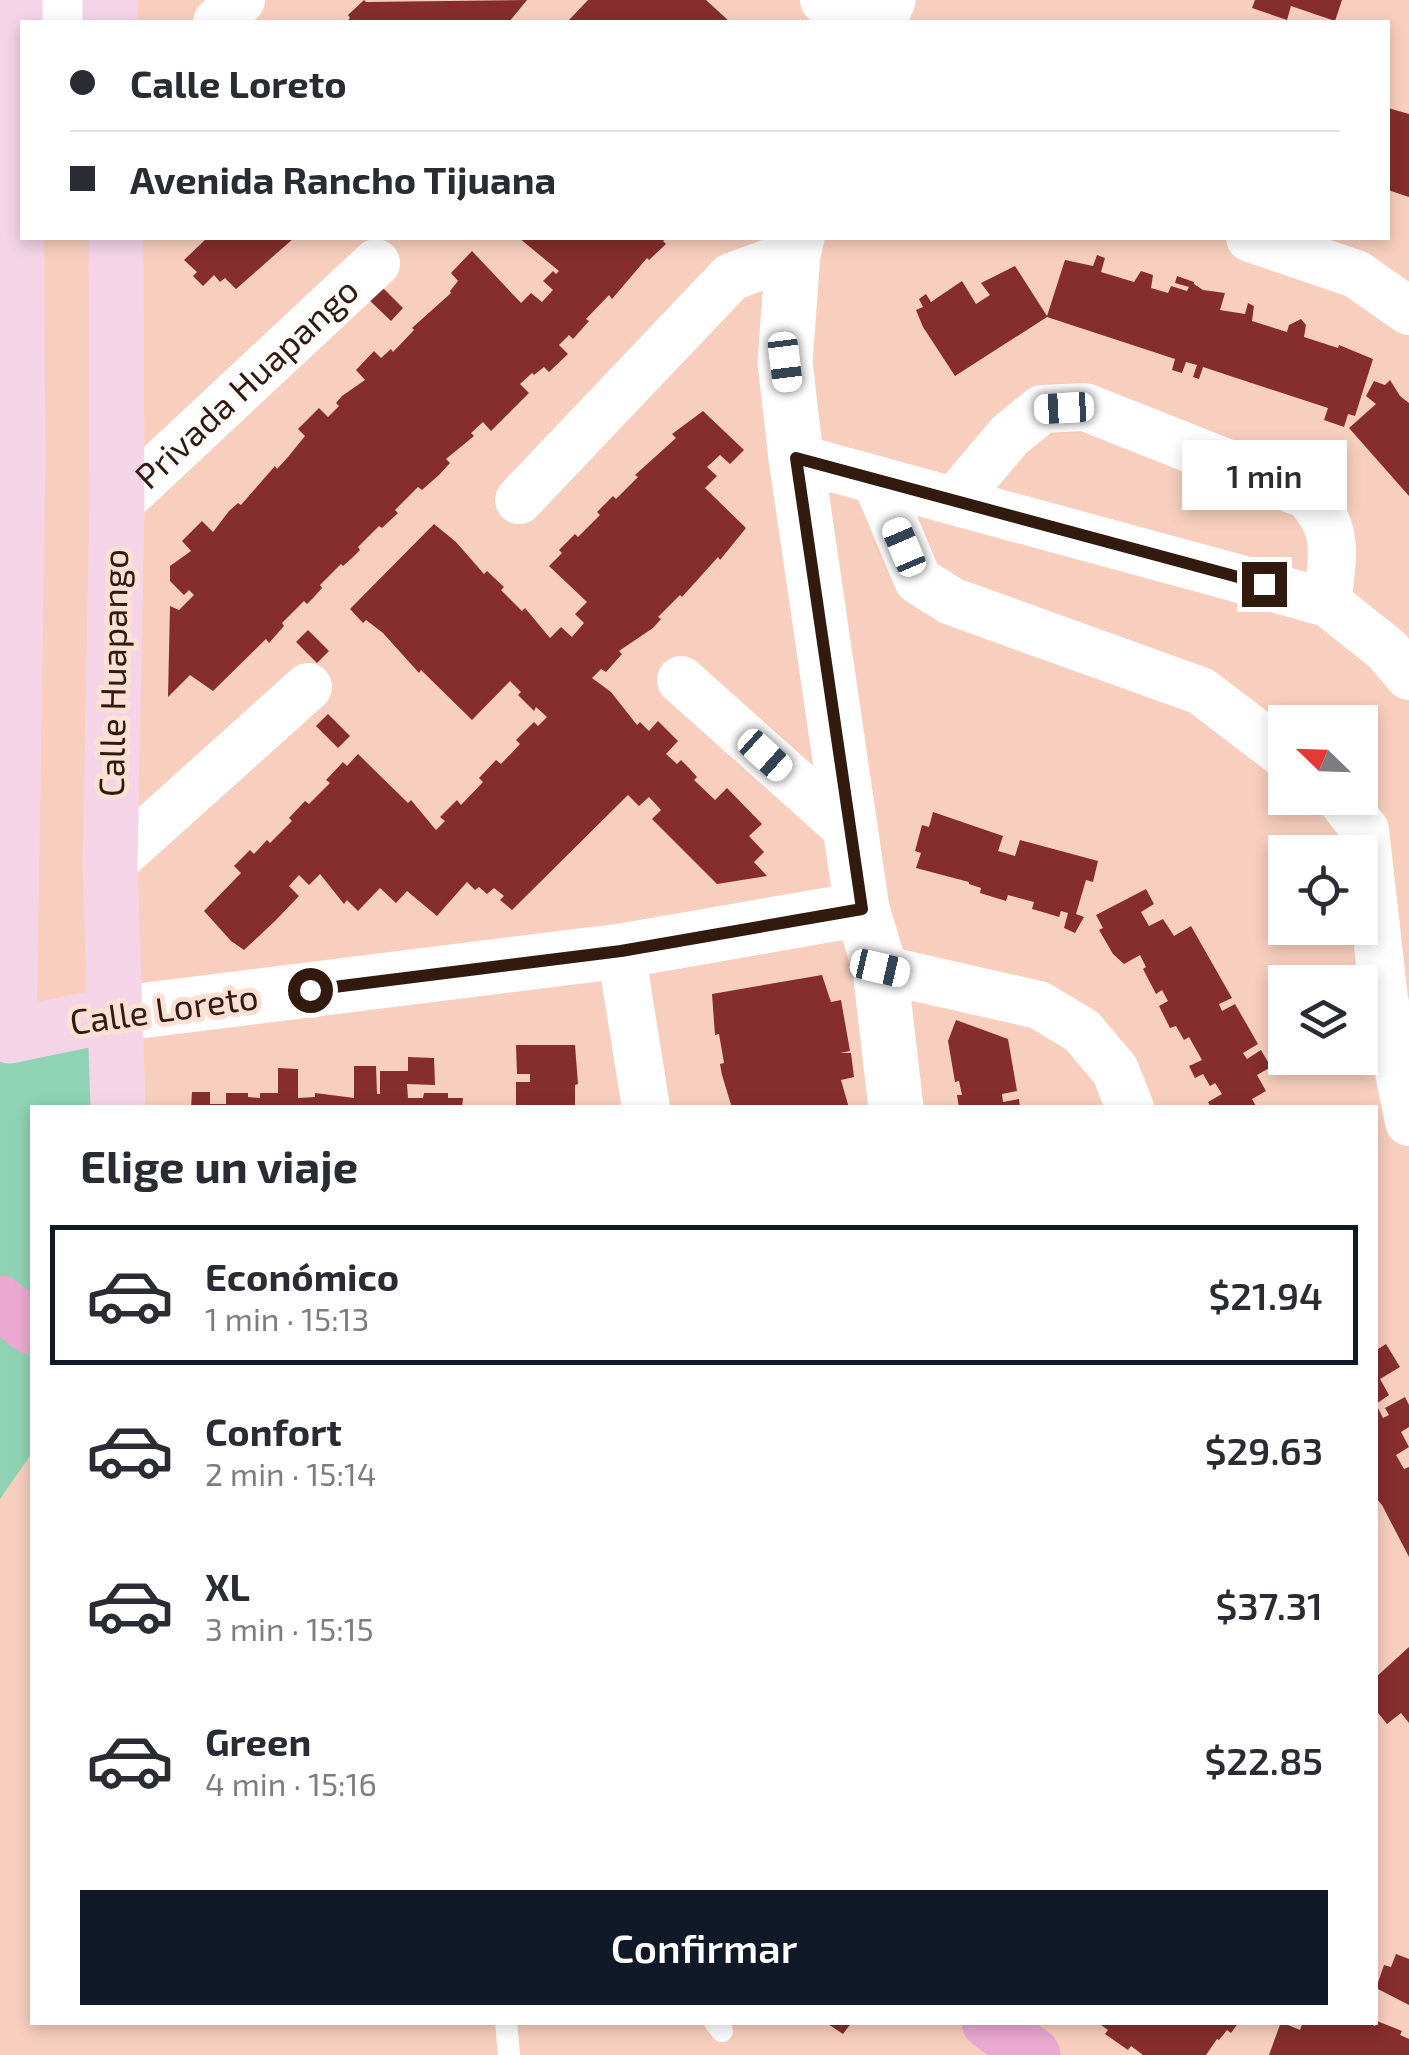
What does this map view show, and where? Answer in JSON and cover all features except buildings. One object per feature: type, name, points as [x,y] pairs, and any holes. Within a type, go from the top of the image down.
[{"type":"main road","points":[[4,1036],[18,462],[10,3]]},
{"type":"main road","name":"Calle Huapango","points":[[116,240],[117,505],[110,865],[118,1105]]},
{"type":"main road","name":"Calle Loreto","points":[[4,1036],[115,1014]]},
{"type":"main road","points":[[0,1303],[30,1325]]},
{"type":"main road","points":[[993,2025],[1033,2055]]},
{"type":"street","points":[[219,20],[241,0]]},
{"type":"street","points":[[824,0],[846,20]]},
{"type":"street","points":[[10,3],[110,10]]},
{"type":"street","points":[[1256,240],[1356,274],[1409,312]]},
{"type":"street","points":[[795,246],[785,362],[796,458],[862,909],[880,968],[896,1105]]},
{"type":"street","points":[[519,500],[731,277],[795,246]]},
{"type":"street","name":"Privada Huapango","points":[[117,505],[376,264]]},
{"type":"street","points":[[954,501],[1010,435],[1042,409],[1085,407],[1307,496],[1326,516],[1332,541],[1328,603]]},
{"type":"street","points":[[796,458],[1328,603],[1387,650],[1409,676]]},
{"type":"street","points":[[876,480],[918,580],[951,601],[1201,691],[1268,742]]},
{"type":"street","points":[[681,680],[849,830]]},
{"type":"street","points":[[110,865],[308,687]]},
{"type":"street","points":[[1353,815],[1365,830],[1384,999],[1409,1122]]},
{"type":"street","name":"Calle Loreto","points":[[115,1014],[621,951],[862,909]]},
{"type":"street","points":[[621,951],[646,1105]]},
{"type":"street","points":[[880,968],[1039,1005],[1082,1031],[1114,1070],[1129,1105]]},
{"type":"lane","points":[[506,2025],[510,2055]]},
{"type":"green space","points":[[131,1018],[132,1105],[30,1105],[30,1456],[0,1499],[0,1041]]},
{"type":"route","points":[[310,990],[621,951],[862,909],[796,458],[1264,584]]}]
